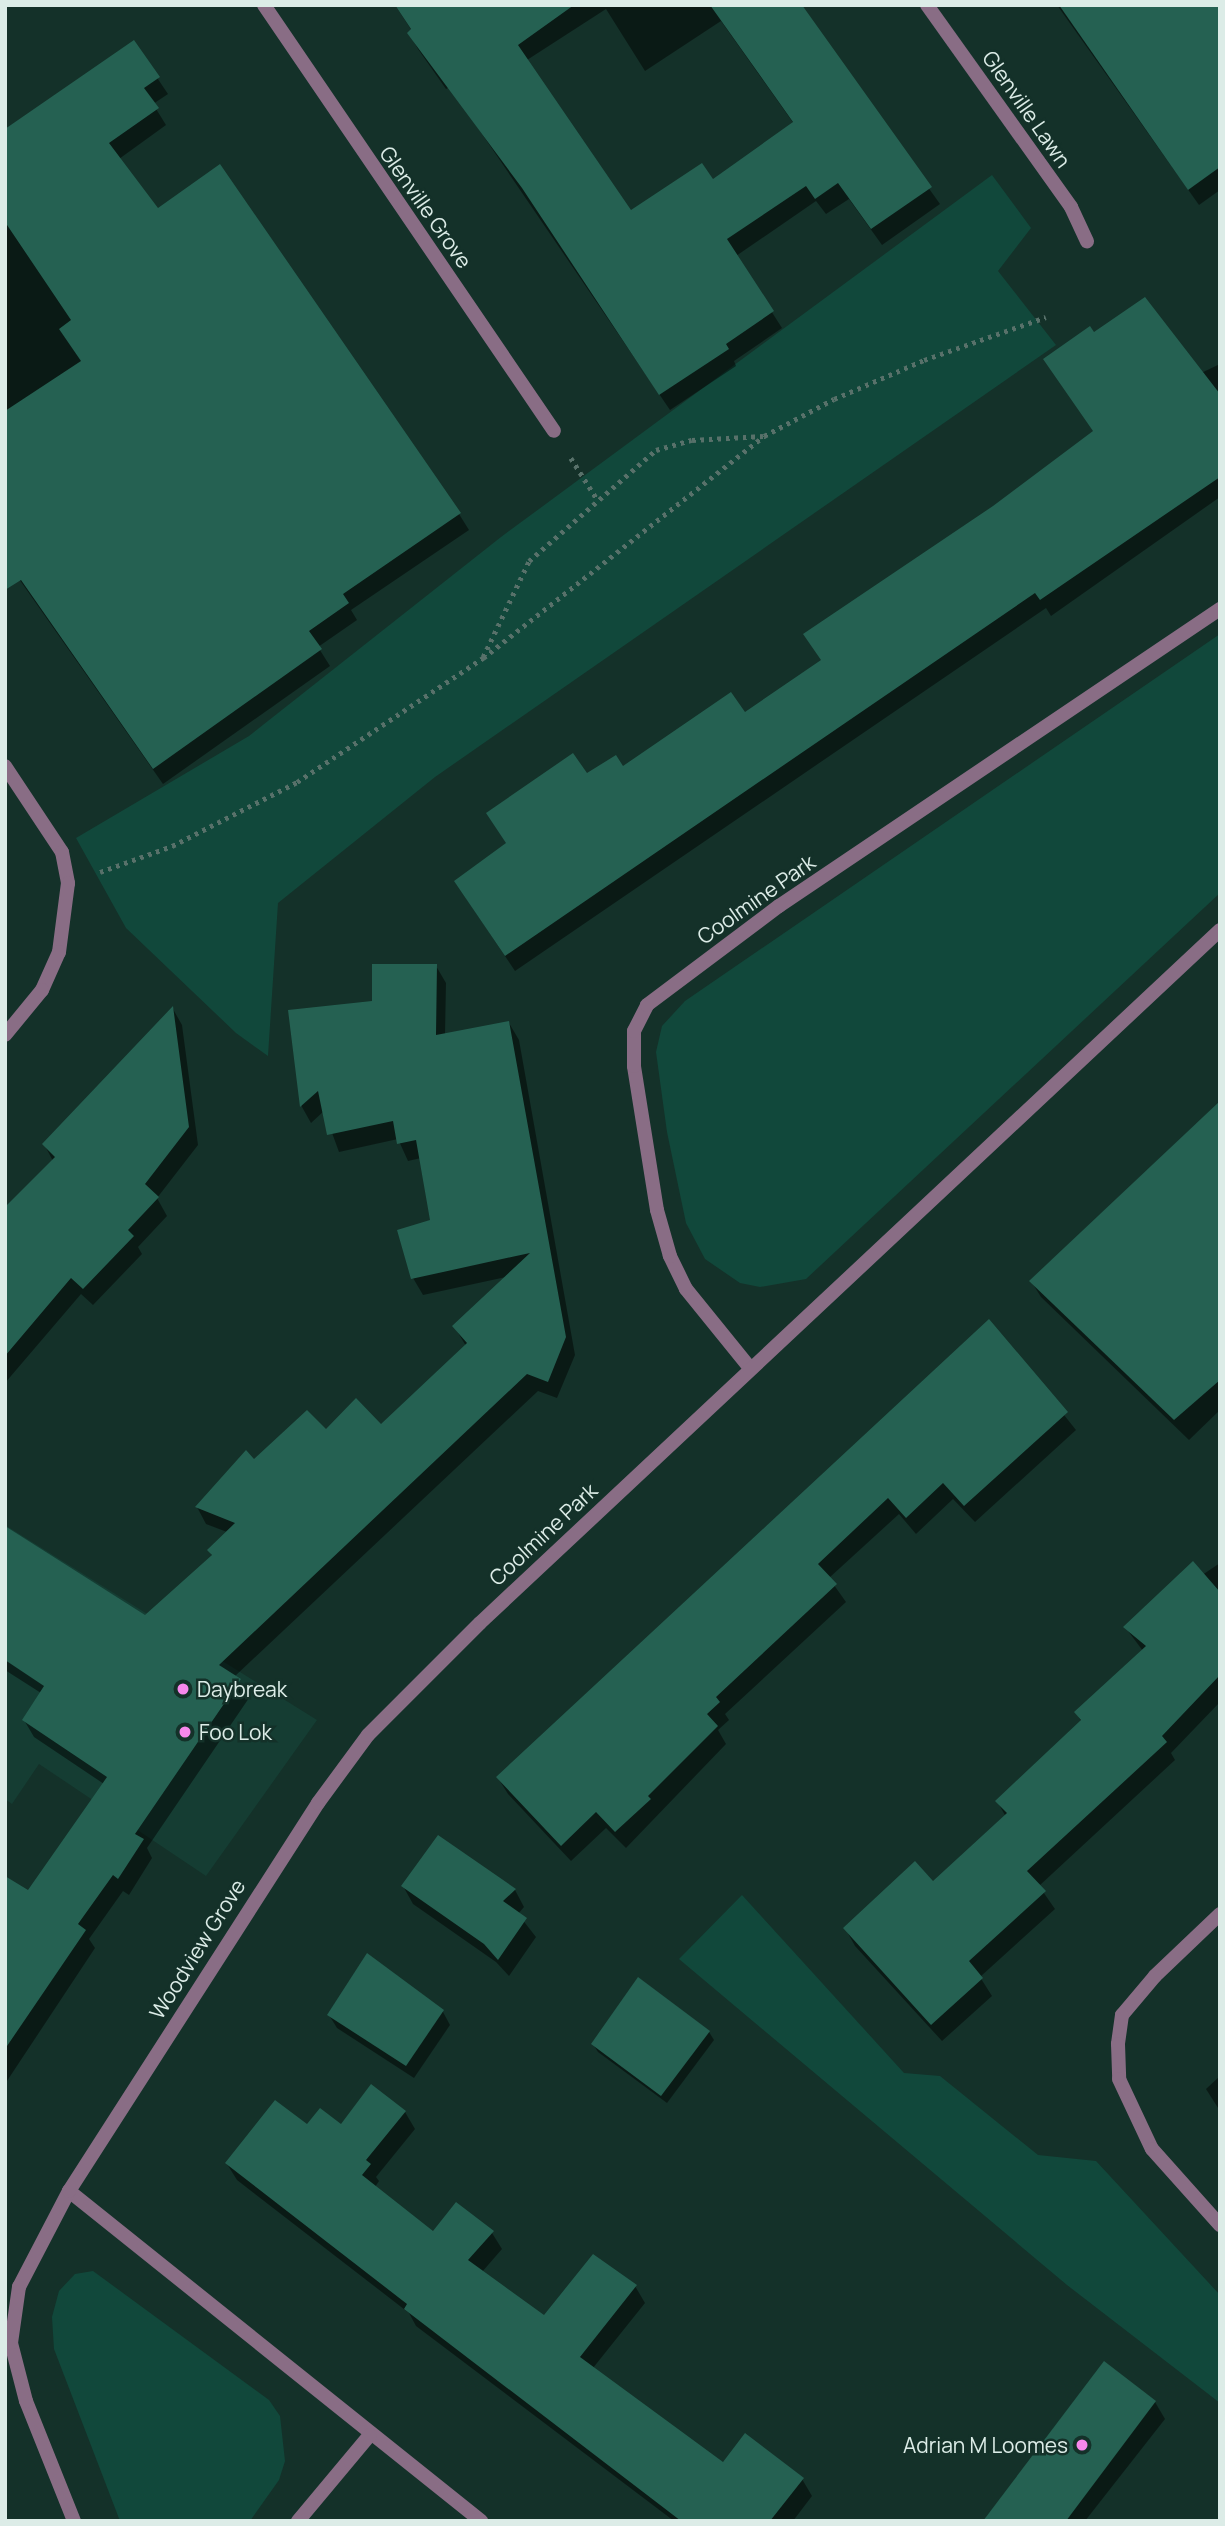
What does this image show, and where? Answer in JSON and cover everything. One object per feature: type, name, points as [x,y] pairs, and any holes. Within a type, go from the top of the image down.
[{"type":"street","name":"Glenville Grove","points":[[264,5],[554,432]]},
{"type":"street","name":"Glenville Lawn","points":[[927,5],[1071,207],[1087,241]]},
{"type":"street","name":"Coolmine Park","points":[[750,1368],[686,1289],[660,1222],[634,1066],[634,1031],[648,1005],[779,906],[1220,609]]},
{"type":"street","points":[[5,766],[62,852],[68,883],[59,952],[42,990],[5,1035]]},
{"type":"street","name":"Coolmine Park","points":[[369,1735],[480,1622],[1220,930]]},
{"type":"street","name":"Woodview Grove","points":[[74,2521],[26,2401],[11,2343],[19,2287],[69,2191],[258,1891],[369,1735]]},
{"type":"street","points":[[1220,1914],[1155,1976],[1122,2015],[1118,2044],[1119,2079],[1152,2149],[1220,2225]]},
{"type":"street","points":[[69,2191],[370,2435],[481,2521]]},
{"type":"street","points":[[298,2521],[370,2435]]},
{"type":"path","points":[[68,883],[172,846],[240,815],[297,782],[483,658],[764,436],[834,399],[924,360],[1046,317]]},
{"type":"path","points":[[554,432],[597,499]]},
{"type":"path","points":[[483,658],[529,561],[656,450],[692,440],[764,436]]},
{"type":"shaded area","points":[[992,175],[1031,228],[998,271],[1056,345],[435,777],[278,903],[268,1056],[236,1033],[126,928],[76,838],[249,736],[501,537]]},
{"type":"shaded area","points":[[1220,634],[1220,893],[806,1279],[760,1287],[740,1283],[705,1259],[686,1223],[667,1132],[656,1052],[662,1026],[685,1001]]},
{"type":"shaded area","points":[[5,1525],[317,1720],[206,1876],[39,1764],[12,1804],[5,1799]]},
{"type":"shaded area","points":[[742,1895],[904,2073],[940,2076],[1038,2155],[1096,2161],[1220,2295],[1220,2403],[1067,2285],[679,1959]]},
{"type":"shaded area","points":[[93,2271],[269,2400],[280,2416],[285,2461],[279,2480],[250,2521],[120,2521],[54,2349],[52,2317],[59,2291],[75,2274]]},
{"type":"building","points":[[395,5],[574,5],[518,45],[631,210],[702,163],[713,179],[793,122],[710,5],[802,5],[932,187],[871,229],[838,183],[815,199],[806,186],[727,239],[774,311],[726,344],[729,349],[659,395],[522,188],[407,33],[411,29]]},
{"type":"building","points":[[1059,5],[1220,5],[1220,167],[1188,190]]},
{"type":"building","points":[[134,40],[160,77],[144,88],[159,108],[109,143],[158,208],[220,164],[461,513],[343,594],[349,603],[309,631],[322,649],[153,769],[21,580],[5,590],[5,411],[81,361],[59,329],[71,320],[5,222],[5,129]]},
{"type":"building","points":[[1145,297],[1220,394],[1220,477],[1040,600],[1035,593],[505,956],[454,881],[506,843],[486,813],[573,753],[587,773],[616,755],[623,766],[731,692],[745,712],[821,660],[803,634],[993,506],[1093,431],[1043,359],[1090,326],[1094,332]]},
{"type":"building","points":[[372,964],[437,964],[436,1035],[509,1021],[566,1337],[548,1382],[527,1374],[219,1665],[241,1679],[135,1834],[144,1839],[118,1879],[113,1875],[78,1924],[86,1930],[5,2049],[5,1876],[28,1890],[107,1777],[22,1720],[44,1686],[5,1660],[5,1526],[145,1615],[212,1555],[207,1550],[235,1523],[195,1507],[246,1450],[254,1459],[307,1410],[326,1429],[356,1398],[381,1424],[467,1343],[452,1326],[530,1253],[411,1279],[397,1230],[430,1220],[416,1140],[397,1144],[393,1121],[327,1135],[318,1091],[300,1107],[288,1010],[372,1001]]},
{"type":"building","points":[[173,1006],[189,1127],[145,1184],[159,1197],[128,1230],[134,1236],[83,1289],[71,1278],[5,1356],[5,1207],[55,1157],[42,1144]]},
{"type":"building","points":[[1220,1101],[1220,1380],[1174,1420],[1029,1281]]},
{"type":"building","points":[[989,1319],[1068,1412],[964,1506],[943,1483],[906,1518],[888,1498],[818,1564],[837,1584],[716,1697],[720,1702],[707,1714],[718,1726],[648,1796],[651,1799],[615,1832],[596,1812],[561,1846],[496,1777]]},
{"type":"building","points":[[1193,1561],[1220,1592],[1220,1675],[1162,1736],[1167,1742],[1027,1871],[1046,1891],[969,1961],[983,1978],[931,2025],[843,1928],[915,1861],[933,1881],[1007,1813],[995,1801],[1081,1720],[1074,1712],[1146,1646],[1123,1627]]},
{"type":"building","points":[[438,1835],[516,1889],[503,1901],[527,1918],[498,1960],[484,1944],[401,1886]]},
{"type":"building","points":[[367,1953],[444,2010],[406,2066],[327,2015]]},
{"type":"building","points":[[638,1977],[710,2031],[661,2096],[591,2044]]},
{"type":"building","points":[[371,2084],[406,2111],[366,2160],[371,2164],[362,2175],[433,2231],[456,2202],[494,2231],[468,2260],[544,2315],[593,2254],[637,2285],[580,2357],[723,2462],[745,2433],[804,2478],[770,2521],[681,2521],[404,2309],[407,2304],[225,2163],[275,2100],[307,2124],[320,2108],[341,2124]]},
{"type":"building","points":[[1104,2361],[1156,2401],[1066,2521],[983,2521]]},
{"type":"place","name":"Daybreak","points":[[183,1689]]},
{"type":"place","name":"Foo Lok","points":[[185,1732]]},
{"type":"place","name":"Adrian M Loomes","points":[[1082,2445]]}]
